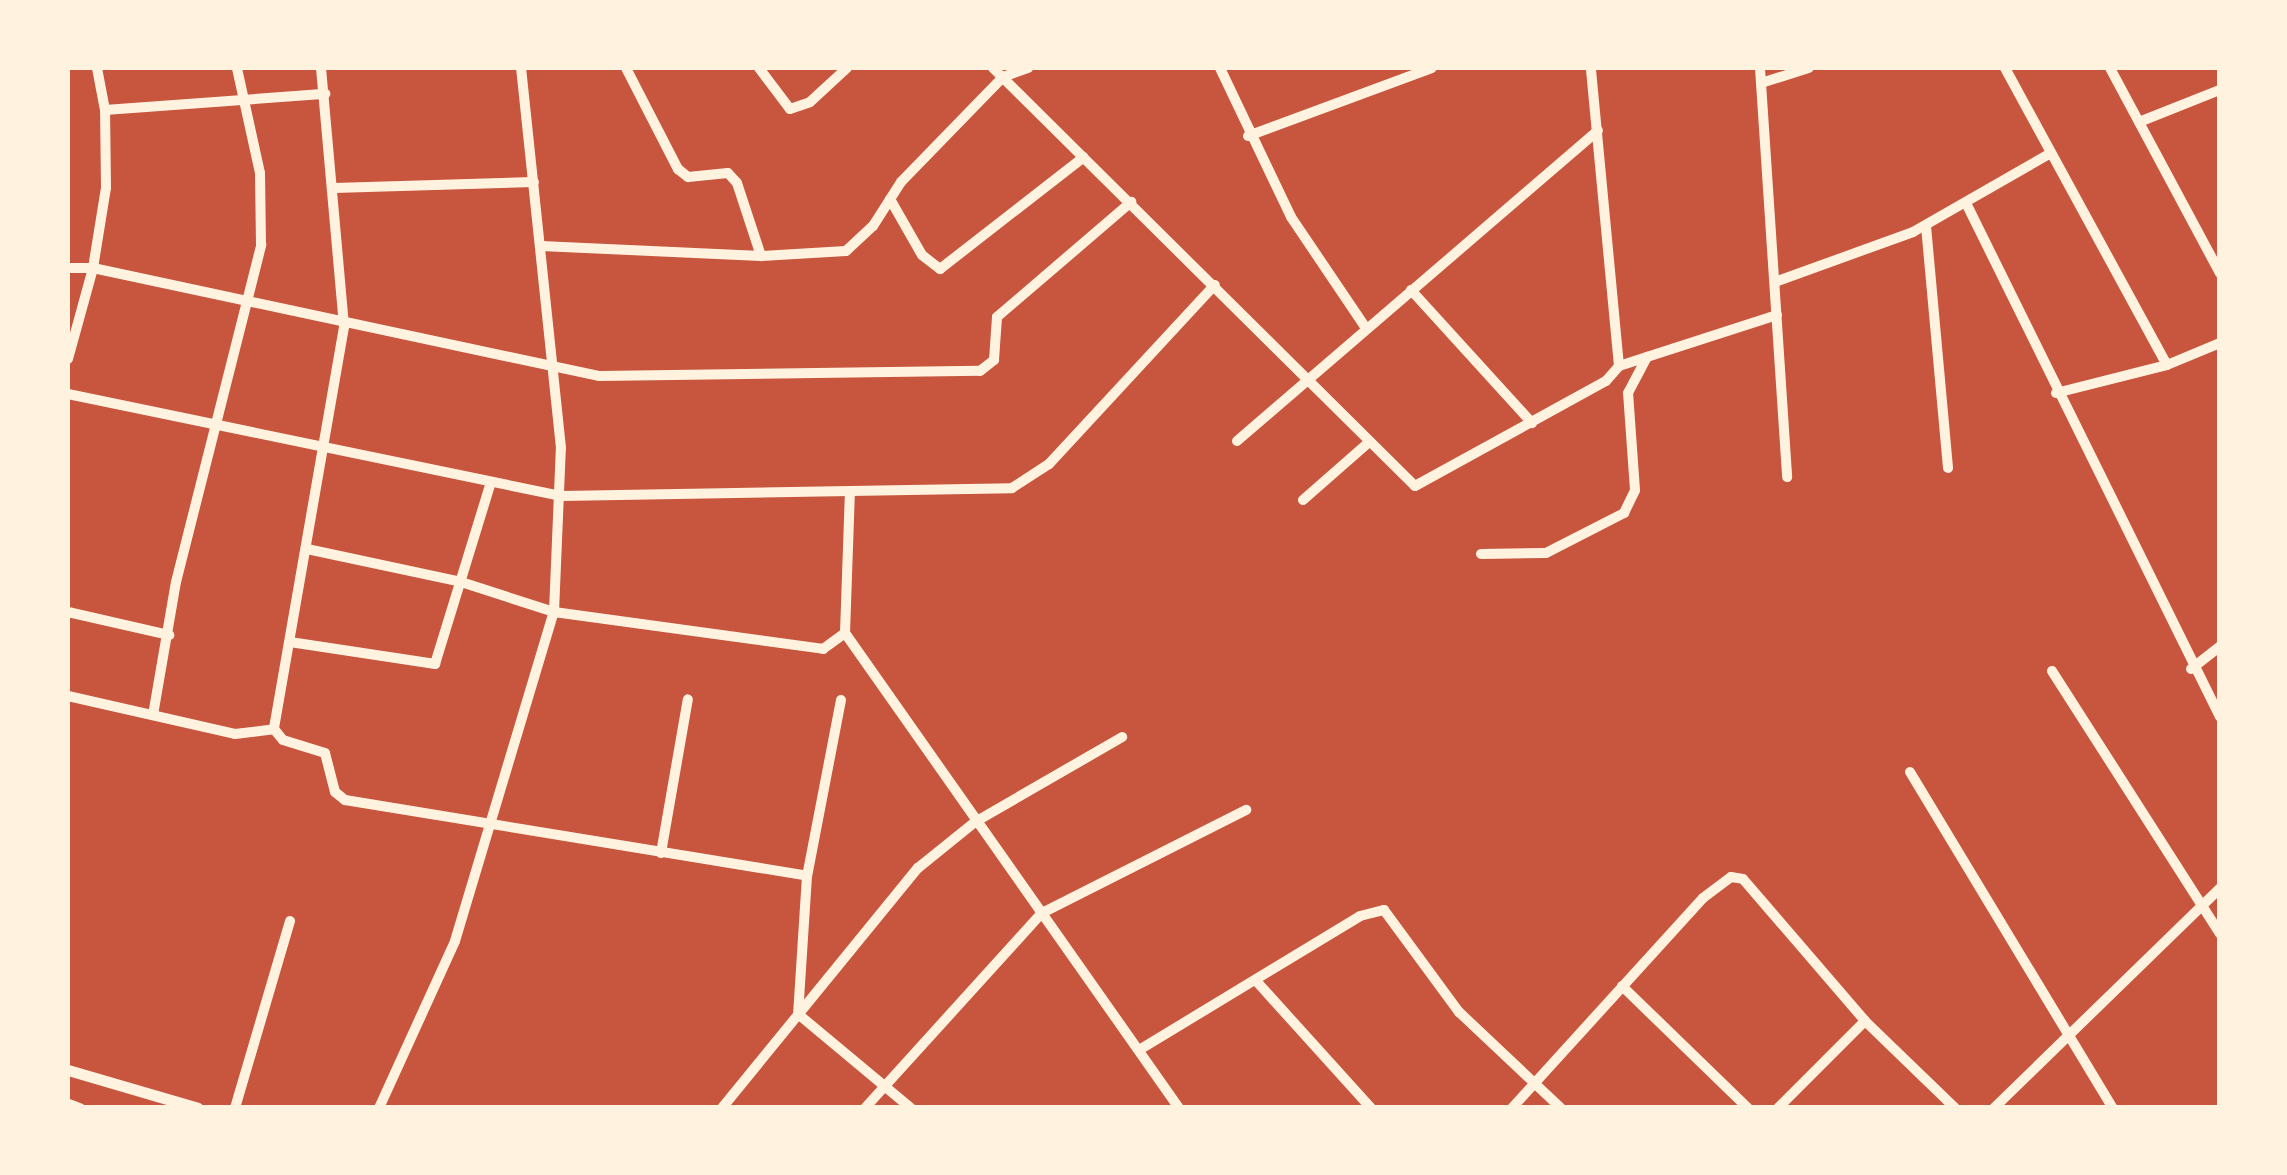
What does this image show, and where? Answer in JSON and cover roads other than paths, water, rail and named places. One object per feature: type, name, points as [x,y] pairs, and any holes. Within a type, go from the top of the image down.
[{"type":"street","points":[[68,359],[94,268],[106,188],[105,110],[97,68]]},
{"type":"street","points":[[154,714],[213,427],[250,306],[264,206],[238,68]]},
{"type":"street","points":[[321,68],[344,327],[326,448],[274,729],[283,740],[326,753],[336,792],[346,800],[807,876]]},
{"type":"street","points":[[379,1108],[432,997],[493,825],[554,612],[560,496],[541,246],[521,68]]},
{"type":"street","points":[[626,68],[678,169],[688,176],[728,173],[737,183],[761,256]]},
{"type":"street","points":[[758,68],[790,109],[810,102],[847,68]]},
{"type":"street","points":[[992,68],[1414,486],[1606,381],[1619,366],[1777,315]]},
{"type":"street","points":[[541,246],[761,256],[846,251],[1002,77],[1028,68]]},
{"type":"street","points":[[1220,68],[1248,136],[1291,217],[1366,328]]},
{"type":"street","points":[[1248,136],[1432,68]]},
{"type":"street","points":[[1591,68],[1619,366]]},
{"type":"street","points":[[1760,68],[1787,477]]},
{"type":"street","points":[[1761,83],[1809,68]]},
{"type":"street","points":[[2005,68],[2167,365]]},
{"type":"street","points":[[2110,68],[2220,273]]},
{"type":"street","points":[[2140,122],[2220,90]]},
{"type":"street","points":[[105,110],[245,104],[325,94]]},
{"type":"street","points":[[1238,441],[1598,131]]},
{"type":"street","points":[[1775,282],[1926,226],[1967,206],[2051,153]]},
{"type":"street","points":[[890,199],[922,255],[940,269],[1084,157]]},
{"type":"street","points":[[334,188],[534,182]]},
{"type":"street","points":[[68,268],[94,268],[552,371],[792,377],[980,371],[994,360],[997,317],[1131,202]]},
{"type":"street","points":[[1967,206],[2191,669],[2220,717]]},
{"type":"street","points":[[1926,226],[1948,468]]},
{"type":"street","points":[[68,394],[560,496],[980,490],[1033,479],[1215,285]]},
{"type":"street","points":[[1411,290],[1532,422]]},
{"type":"street","points":[[2056,393],[2167,365],[2220,343]]},
{"type":"street","points":[[1481,554],[1546,553],[1624,513],[1635,490],[1628,393],[1647,357]]},
{"type":"street","points":[[1303,500],[1368,443]]},
{"type":"street","points":[[290,642],[435,664],[491,482]]},
{"type":"street","points":[[850,492],[845,633],[1179,1108]]},
{"type":"street","points":[[308,548],[458,581],[554,612],[796,650],[834,645],[845,633]]},
{"type":"street","points":[[68,612],[169,635]]},
{"type":"street","points":[[2191,669],[2220,646]]},
{"type":"street","points":[[2052,671],[2220,934]]},
{"type":"street","points":[[68,712],[70,696],[235,734],[274,729]]},
{"type":"street","points":[[661,853],[688,699]]},
{"type":"street","points":[[798,1014],[807,876],[841,700]]},
{"type":"street","points":[[722,1108],[918,868],[975,822],[1122,737]]},
{"type":"street","points":[[1910,772],[2114,1108]]},
{"type":"street","points":[[865,1108],[1042,913],[1246,810]]},
{"type":"street","points":[[1512,1108],[1703,898],[1731,877],[1743,879],[1865,1020],[1955,1108]]},
{"type":"street","points":[[1994,1108],[2220,888]]},
{"type":"street","points":[[1139,1050],[1258,982],[1360,916],[1384,910],[1452,1004],[1561,1108]]},
{"type":"street","points":[[235,1108],[290,921]]},
{"type":"street","points":[[1258,982],[1371,1108]]},
{"type":"street","points":[[1622,986],[1748,1108]]},
{"type":"street","points":[[798,1014],[911,1108]]},
{"type":"street","points":[[1778,1108],[1865,1020]]},
{"type":"street","points":[[68,1070],[198,1108]]},
{"type":"street","points":[[158,1094],[162,1108]]},
{"type":"street","points":[[68,1104],[79,1108]]}]
